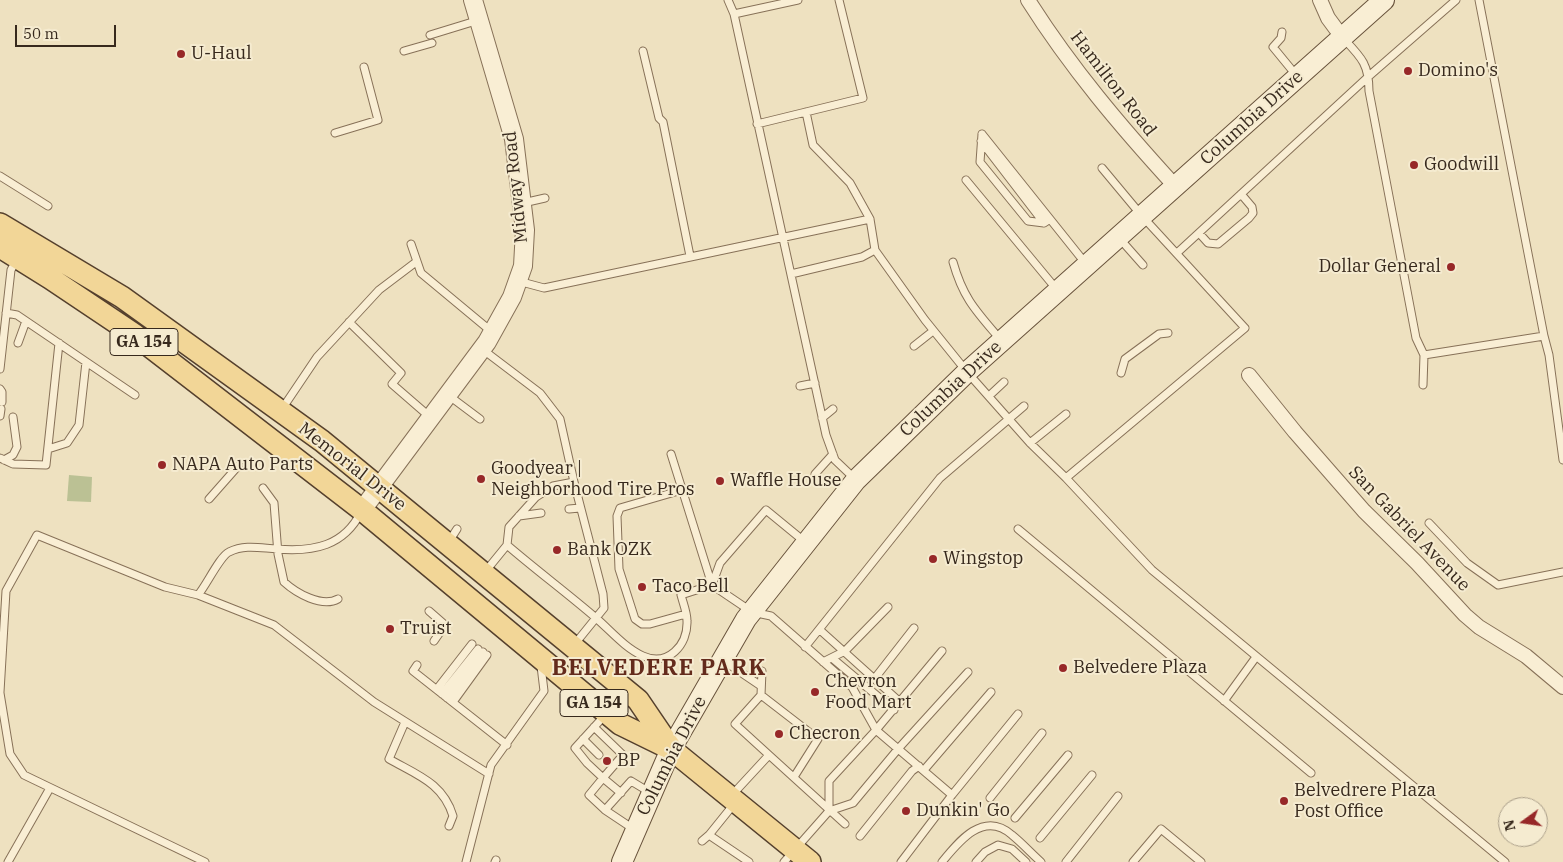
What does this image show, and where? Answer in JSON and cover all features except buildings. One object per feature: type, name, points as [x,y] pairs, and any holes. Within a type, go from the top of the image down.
[{"type":"main road","name":"Columbia Drive","points":[[622,862],[650,793],[671,748],[722,660],[752,612],[856,480],[967,372],[1384,0]]},
{"type":"main road","name":"Memorial Drive","points":[[0,224],[122,298],[281,411],[378,486],[452,536],[484,573],[638,700],[671,748]]},
{"type":"main road","name":"Memorial Drive","points":[[9,252],[135,335],[362,510],[540,658],[600,720],[620,724],[671,748],[733,799],[796,858]]},
{"type":"street","name":"Midway Road","points":[[362,510],[493,332],[512,298],[523,266],[525,230],[514,139],[473,0]]},
{"type":"street","name":"Hamilton Road","points":[[1028,0],[1082,80],[1125,132],[1175,186]]},
{"type":"street","points":[[1320,0],[1328,18],[1342,37]]},
{"type":"street","name":"San Gabriel Avenue","points":[[1249,375],[1295,432],[1364,511],[1418,563],[1479,628],[1526,656],[1563,687]]},
{"type":"lane","points":[[728,0],[734,14],[822,418],[835,460],[856,480]]},
{"type":"lane","points":[[734,14],[798,0]]},
{"type":"lane","points":[[757,124],[863,98],[839,0]]},
{"type":"lane","points":[[1177,253],[1369,76],[1456,0]]},
{"type":"lane","points":[[1479,0],[1544,336],[1550,355],[1563,460]]},
{"type":"lane","points":[[404,51],[479,20]]},
{"type":"lane","points":[[1282,32],[1281,38],[1273,47],[1298,77]]},
{"type":"lane","points":[[1342,37],[1365,62],[1369,76],[1369,91],[1416,338],[1424,355],[1423,385]]},
{"type":"lane","points":[[643,51],[659,118],[663,122],[690,256]]},
{"type":"lane","points":[[335,133],[378,120],[364,67]]},
{"type":"lane","points":[[806,112],[813,146],[850,183],[870,220],[875,250],[933,331],[1030,443],[1066,478],[1152,570],[1505,862]]},
{"type":"lane","points":[[1047,221],[1028,221],[980,162],[982,138],[1047,221],[1086,265]]},
{"type":"lane","points":[[1066,478],[1245,328],[1142,216],[1102,168]]},
{"type":"lane","points":[[0,176],[48,206]]},
{"type":"lane","points":[[966,180],[1058,291]]},
{"type":"lane","points":[[1199,233],[1208,243],[1218,244],[1249,218],[1252,213],[1252,207],[1241,194]]},
{"type":"lane","points":[[522,204],[544,198]]},
{"type":"lane","points":[[518,281],[544,288],[690,256],[870,220]]},
{"type":"lane","points":[[1118,237],[1143,265]]},
{"type":"lane","points":[[410,244],[421,273],[493,332]]},
{"type":"lane","points":[[791,274],[862,257],[875,250]]},
{"type":"lane","points":[[0,369],[12,270],[9,252]]},
{"type":"lane","points":[[281,411],[317,357],[378,290],[416,262]]},
{"type":"lane","points":[[953,262],[959,284],[968,302],[1002,341]]},
{"type":"lane","points":[[6,313],[17,315],[135,395]]},
{"type":"lane","points":[[18,343],[26,321]]},
{"type":"lane","points":[[350,322],[401,373],[392,384],[430,417]]},
{"type":"lane","points":[[914,346],[933,331]]},
{"type":"lane","points":[[1121,373],[1125,359],[1159,334],[1168,333]]},
{"type":"lane","points":[[1424,355],[1544,336]]},
{"type":"lane","points":[[2,459],[13,464],[46,465],[59,343]]},
{"type":"lane","points":[[482,348],[540,393],[560,419],[580,508],[603,594],[604,608],[573,646]]},
{"type":"lane","points":[[48,449],[67,443],[79,425],[86,362]]},
{"type":"lane","points":[[988,396],[1004,382]]},
{"type":"lane","points":[[800,386],[815,383]]},
{"type":"lane","points":[[0,389],[2,392],[1,409]]},
{"type":"lane","points":[[447,395],[480,419]]},
{"type":"lane","points":[[805,647],[940,478],[1024,406]]},
{"type":"lane","points":[[822,418],[833,409]]},
{"type":"lane","points":[[1030,443],[1066,414]]},
{"type":"lane","points":[[2,459],[14,455],[17,447],[14,417]]},
{"type":"lane","points":[[671,454],[712,585],[752,612],[771,616],[852,687],[876,730],[952,795]]},
{"type":"lane","points":[[815,474],[833,454]]},
{"type":"lane","points":[[209,499],[239,465]]},
{"type":"lane","points":[[484,573],[506,545],[509,527],[536,498],[553,486],[574,482]]},
{"type":"lane","points":[[263,488],[274,503],[280,549],[278,554],[284,582],[308,598],[333,602],[338,599]]},
{"type":"lane","points":[[682,490],[620,508],[617,516],[620,568],[635,618],[642,624],[686,614]]},
{"type":"lane","points":[[569,509],[580,508]]},
{"type":"lane","points":[[198,595],[227,553],[247,546],[308,549],[329,545],[354,526],[362,510]]},
{"type":"lane","points":[[712,585],[720,563],[766,510],[806,543]]},
{"type":"lane","points":[[519,516],[541,513]]},
{"type":"lane","points":[[1429,522],[1467,563],[1498,585],[1563,572]]},
{"type":"lane","points":[[1018,529],[1311,773]]},
{"type":"lane","points":[[204,862],[24,776],[10,754],[0,692],[6,591],[37,535],[165,587],[198,595],[274,625],[374,702],[489,774]]},
{"type":"lane","points":[[506,545],[596,618],[618,639],[643,656],[657,660],[670,656],[678,650],[683,641],[688,621],[681,595],[712,585]]},
{"type":"lane","points":[[823,662],[845,651],[888,607]]},
{"type":"lane","points":[[429,611],[445,625],[434,642]]},
{"type":"lane","points":[[875,678],[914,628]]},
{"type":"lane","points":[[820,630],[900,702]]},
{"type":"lane","points":[[445,696],[480,650],[445,696]]},
{"type":"lane","points":[[796,858],[829,811],[830,781],[894,710],[942,651]]},
{"type":"lane","points":[[1224,700],[1256,657]]},
{"type":"lane","points":[[466,862],[491,765],[544,691],[540,658]]},
{"type":"lane","points":[[832,658],[894,710]]},
{"type":"lane","points":[[722,660],[761,686]]},
{"type":"lane","points":[[417,665],[413,671],[507,745]]},
{"type":"lane","points":[[762,671],[761,695],[735,724],[845,824]]},
{"type":"lane","points":[[829,811],[853,803],[898,748],[968,672]]},
{"type":"lane","points":[[860,836],[912,771],[922,768],[992,692]]},
{"type":"lane","points":[[761,695],[818,739],[794,776]]},
{"type":"lane","points":[[901,862],[952,795],[1018,714]]},
{"type":"lane","points":[[621,793],[604,778],[587,763],[575,748],[600,720],[623,755],[611,767],[604,778],[589,795],[606,810],[635,830]]},
{"type":"lane","points":[[405,722],[389,759],[425,779],[444,793],[453,816],[449,826]]},
{"type":"lane","points":[[990,798],[1042,733]]},
{"type":"lane","points":[[583,739],[599,755]]},
{"type":"lane","points":[[702,841],[710,835],[733,799],[769,755]]},
{"type":"lane","points":[[1015,818],[1068,755]]},
{"type":"lane","points":[[1040,838],[1092,775]]},
{"type":"lane","points":[[606,810],[631,781],[650,793]]},
{"type":"lane","points":[[8,862],[50,788]]},
{"type":"lane","points":[[1066,862],[1118,796]]},
{"type":"lane","points":[[942,862],[961,840],[972,831],[984,826],[999,826],[1011,833],[1030,860]]},
{"type":"lane","points":[[1133,862],[1161,829],[1201,862]]},
{"type":"lane","points":[[710,835],[748,862]]},
{"type":"lane","points":[[976,862],[984,852],[998,845],[1012,848],[1030,860],[1040,862]]},
{"type":"green space","points":[[69,475],[92,477],[91,502],[67,501]]},
{"type":"place","name":"U-Haul","points":[[181,54]]},
{"type":"place","name":"Domino's","points":[[1408,71]]},
{"type":"place","name":"Goodwill","points":[[1414,165]]},
{"type":"place","name":"Dollar General","points":[[1451,267]]},
{"type":"place","name":"NAPA Auto Parts","points":[[162,465]]},
{"type":"place","name":"Goodyear | Neighborhood Tire Pros","points":[[481,479]]},
{"type":"place","name":"Waffle House","points":[[720,481]]},
{"type":"place","name":"Bank OZK","points":[[557,550]]},
{"type":"place","name":"Wingstop","points":[[933,559]]},
{"type":"place","name":"Taco Bell","points":[[642,587]]},
{"type":"place","name":"Truist","points":[[390,629]]},
{"type":"place","name":"Belvedere Plaza","points":[[1063,668]]},
{"type":"place","name":"Chevron Food Mart","points":[[815,692]]},
{"type":"place","name":"Checron","points":[[779,734]]},
{"type":"place","name":"BP","points":[[607,761]]},
{"type":"place","name":"Belvedrere Plaza Post Office","points":[[1284,801]]},
{"type":"place","name":"Dunkin' Go","points":[[906,811]]},
{"type":"district","name":"BELVEDERE PARK","points":[[659,669]]}]
